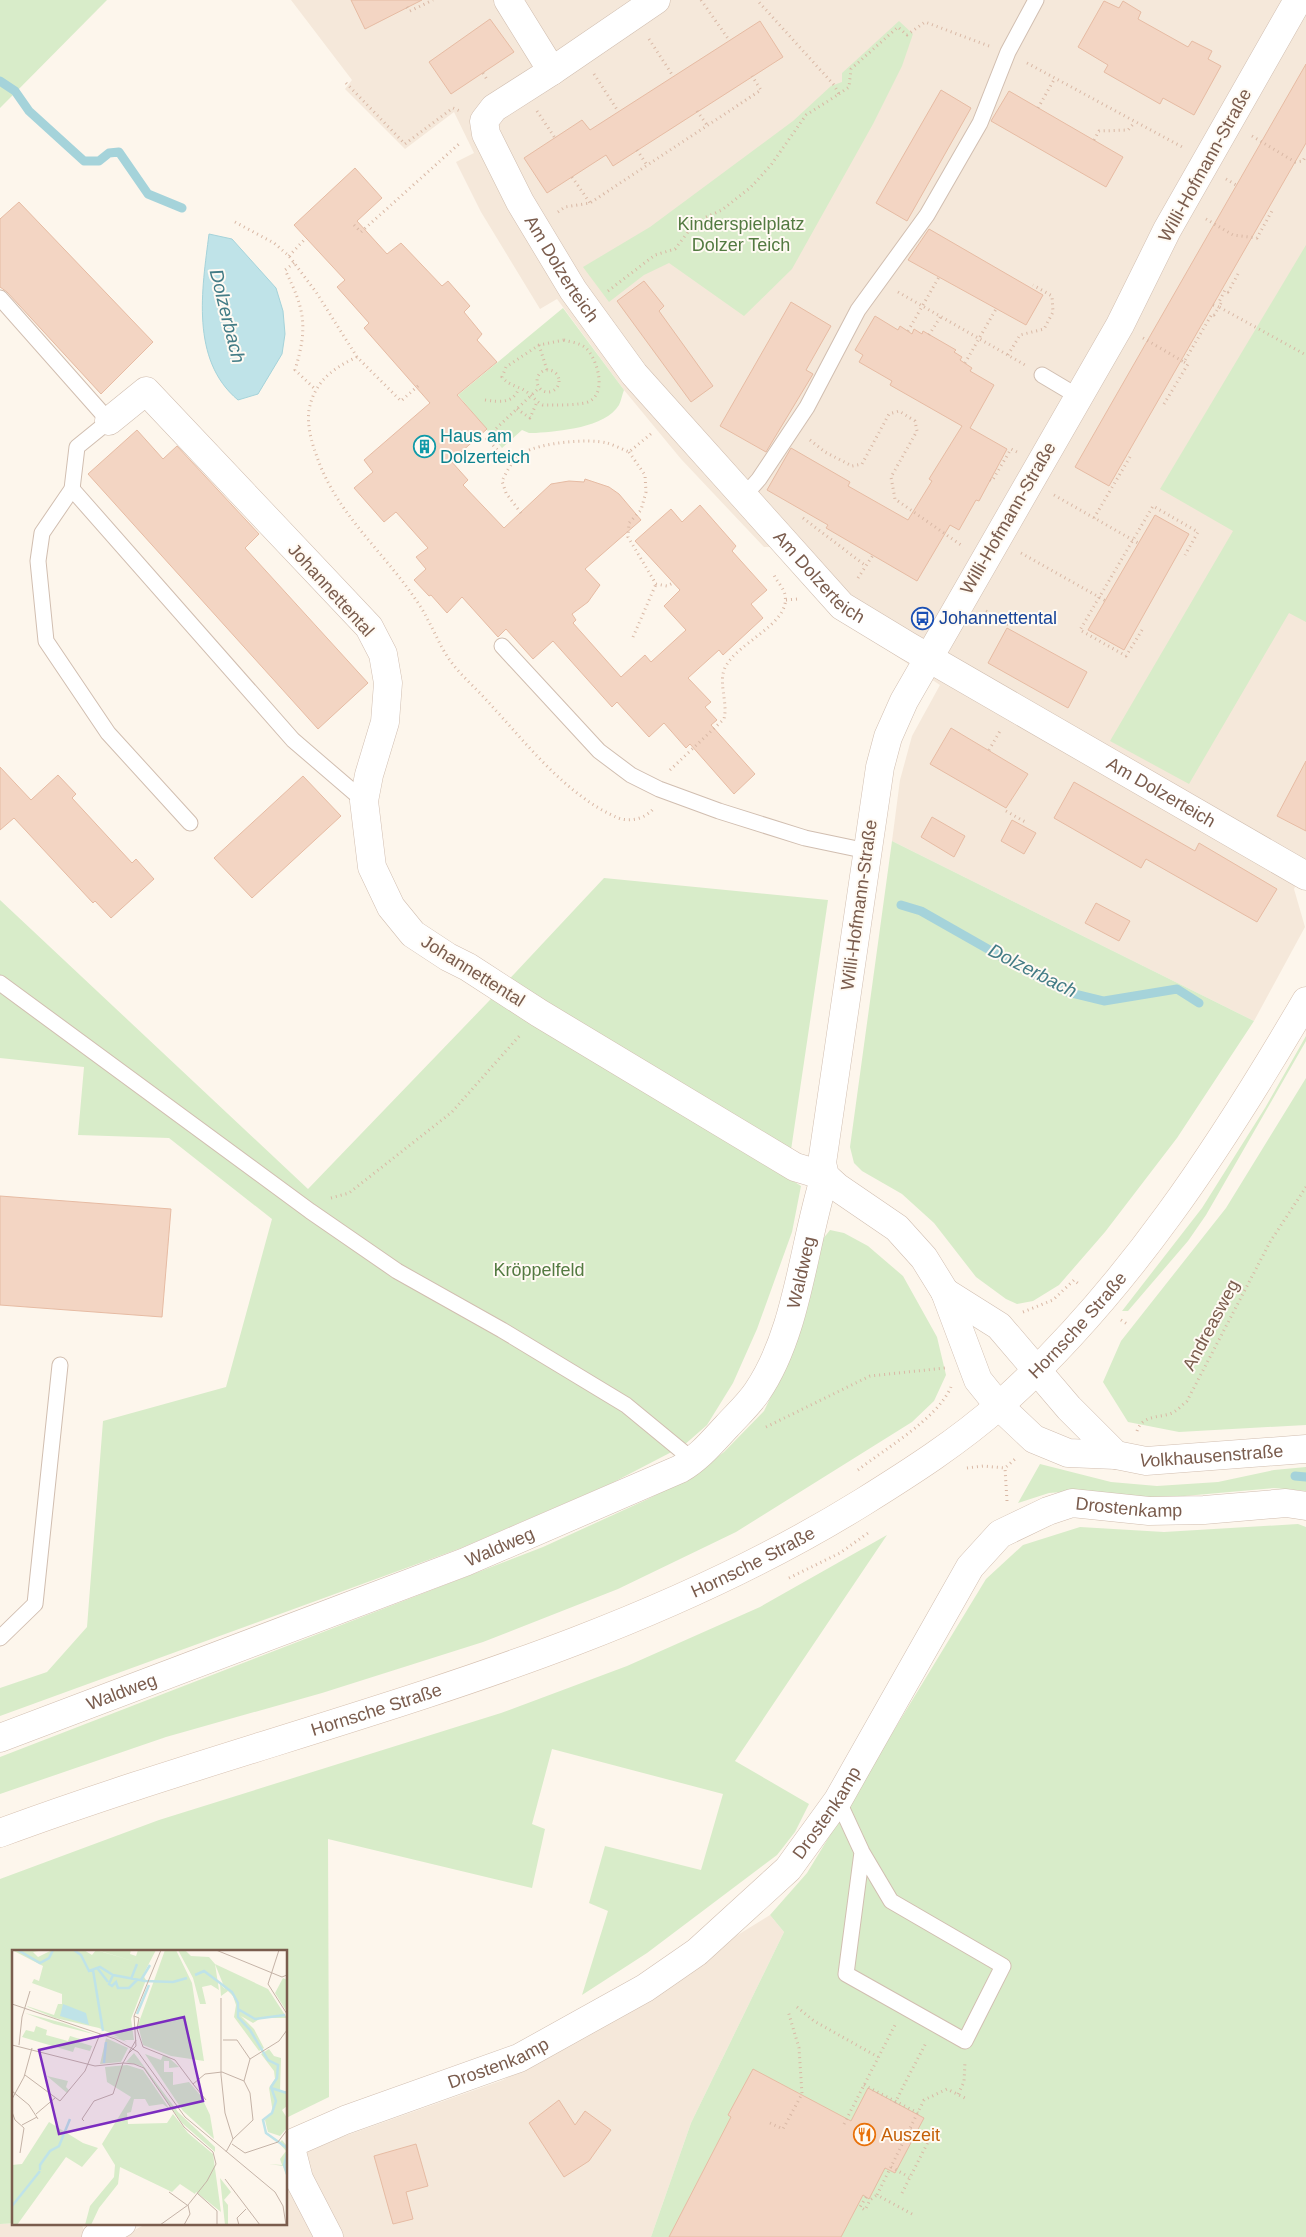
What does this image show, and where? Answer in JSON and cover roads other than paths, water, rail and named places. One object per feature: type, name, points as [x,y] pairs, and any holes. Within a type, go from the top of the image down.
[{"type":"street","points":[[508,0],[552,71],[656,0]]},
{"type":"street","name":"Willi-Hofmann-Straße","points":[[824,1176],[823,1151],[880,767],[886,744],[904,701],[1120,326],[1181,205],[1298,0]]},
{"type":"street","name":"Am Dolzerteich","points":[[552,71],[494,108],[484,121],[486,134],[535,228],[586,309],[634,374],[842,606],[928,658],[1306,876]]},
{"type":"street","name":"Johannettental","points":[[109,422],[146,391],[369,627],[383,654],[388,683],[385,722],[369,775],[364,801],[372,867],[391,907],[413,934],[539,1013],[795,1167],[824,1176]]},
{"type":"street","name":"Hornsche Straße","points":[[0,1833],[174,1774],[476,1679],[653,1609],[730,1575],[809,1535],[928,1461],[999,1406],[1037,1370],[1113,1285],[1183,1196],[1262,1076],[1306,1001]]},
{"type":"street","points":[[824,1176],[897,1228],[924,1258],[945,1292],[978,1380],[999,1406]]},
{"type":"street","name":"Waldweg","points":[[0,1738],[466,1562],[680,1469],[694,1461],[757,1393],[780,1351],[805,1259],[813,1214],[824,1176]]},
{"type":"street","points":[[945,1292],[999,1326],[1037,1370]]},
{"type":"street","name":"Volkhausenstraße","points":[[1037,1370],[1069,1408],[1122,1457]]},
{"type":"street","name":"Volkhausenstraße","points":[[999,1406],[1034,1440],[1068,1453],[1122,1457],[1146,1461],[1306,1449]]},
{"type":"street","name":"Drostenkamp","points":[[329,2237],[299,2179],[288,2145],[345,2120],[519,2058],[645,1988],[697,1952],[788,1870],[838,1800],[970,1567],[1000,1534],[1048,1511],[1072,1503],[1149,1511],[1204,1510],[1286,1502],[1306,1506]]},
{"type":"street","points":[[96,2237],[120,2224]]},
{"type":"lane","points":[[744,496],[759,479],[792,430],[834,359],[849,327],[878,280],[928,215],[980,123],[1008,52],[1036,0]]},
{"type":"lane","points":[[0,298],[109,422]]},
{"type":"lane","points":[[1042,375],[1079,396]]},
{"type":"lane","name":"Johannettental","points":[[109,422],[77,448],[72,489],[42,533],[38,561],[46,641],[108,733],[190,823]]},
{"type":"lane","points":[[72,489],[293,740],[364,801]]},
{"type":"lane","points":[[502,646],[600,751],[631,776],[659,789],[719,811],[786,832],[867,851]]},
{"type":"lane","points":[[0,983],[310,1211],[398,1271],[502,1330],[626,1405],[694,1461]]},
{"type":"lane","points":[[0,1638],[35,1604],[60,1365]]},
{"type":"lane","points":[[838,1800],[862,1852],[891,1901],[1003,1966],[965,2041],[846,1974],[862,1852]]},
{"type":"water","points":[[209,234],[232,239],[276,288],[283,311],[285,334],[282,354],[258,394],[238,400],[223,384],[212,365],[206,344],[202,300]]},
{"type":"waterway","name":"Dolzerbach","points":[[0,81],[15,91],[29,111],[84,161],[99,161],[109,153],[119,152],[148,194],[182,208]]},
{"type":"waterway","name":"Dolzerbach","points":[[901,905],[921,911],[1067,992],[1104,1001],[1177,989],[1199,1003]]},
{"type":"waterway","points":[[1295,1476],[1306,1477]]},
{"type":"place","name":"Haus am Dolzerteich","points":[[424,446]]},
{"type":"place","name":"Johannettental","points":[[923,618]]},
{"type":"place","name":"Auszeit","points":[[865,2135]]},
{"type":"park label","name":"Kinderspielplatz Dolzer Teich","points":[[741,234]]},
{"type":"park label","name":"Kröppelfeld","points":[[539,1270]]}]
